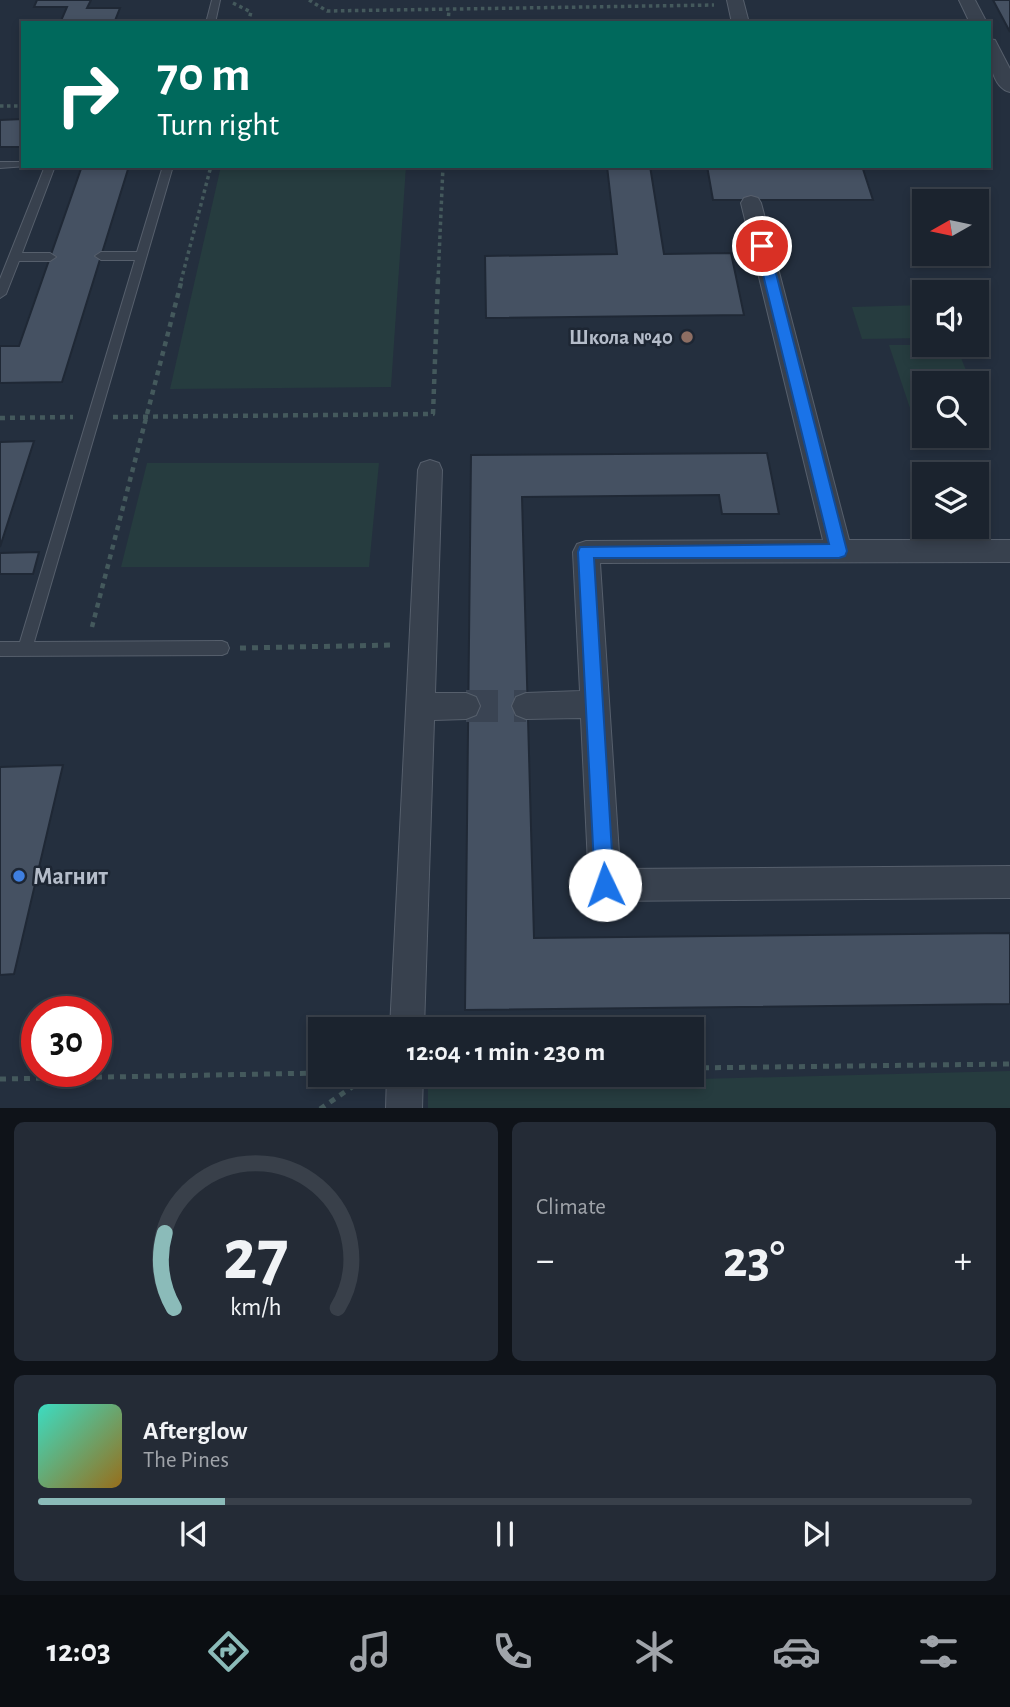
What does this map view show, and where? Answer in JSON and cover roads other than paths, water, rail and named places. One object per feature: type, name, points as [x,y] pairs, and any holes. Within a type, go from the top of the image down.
[{"type":"street","points":[[967,0],[977,21]]},
{"type":"street","points":[[736,3],[740,21]]},
{"type":"street","points":[[991,48],[1010,87]]},
{"type":"street","points":[[751,203],[839,551]]},
{"type":"street","points":[[407,1017],[430,470]]},
{"type":"street","points":[[1010,551],[586,552],[605,885],[1010,882]]},
{"type":"street","points":[[526,706],[594,705]]},
{"type":"street","points":[[420,708],[466,706]]},
{"type":"street","points":[[404,1108],[405,1087]]},
{"type":"lane","points":[[211,21],[216,0]]},
{"type":"lane","points":[[0,165],[21,165]]},
{"type":"lane","points":[[0,294],[49,168]]},
{"type":"lane","points":[[25,649],[167,168]]},
{"type":"lane","points":[[101,256],[141,256]]},
{"type":"lane","points":[[14,257],[50,257]]},
{"type":"lane","points":[[0,649],[222,648]]},
{"type":"tunnel","points":[[466,706],[526,706]]},
{"type":"place","name":"Школа №40","points":[[687,337]]},
{"type":"place","name":"Магнит","points":[[19,876]]}]
